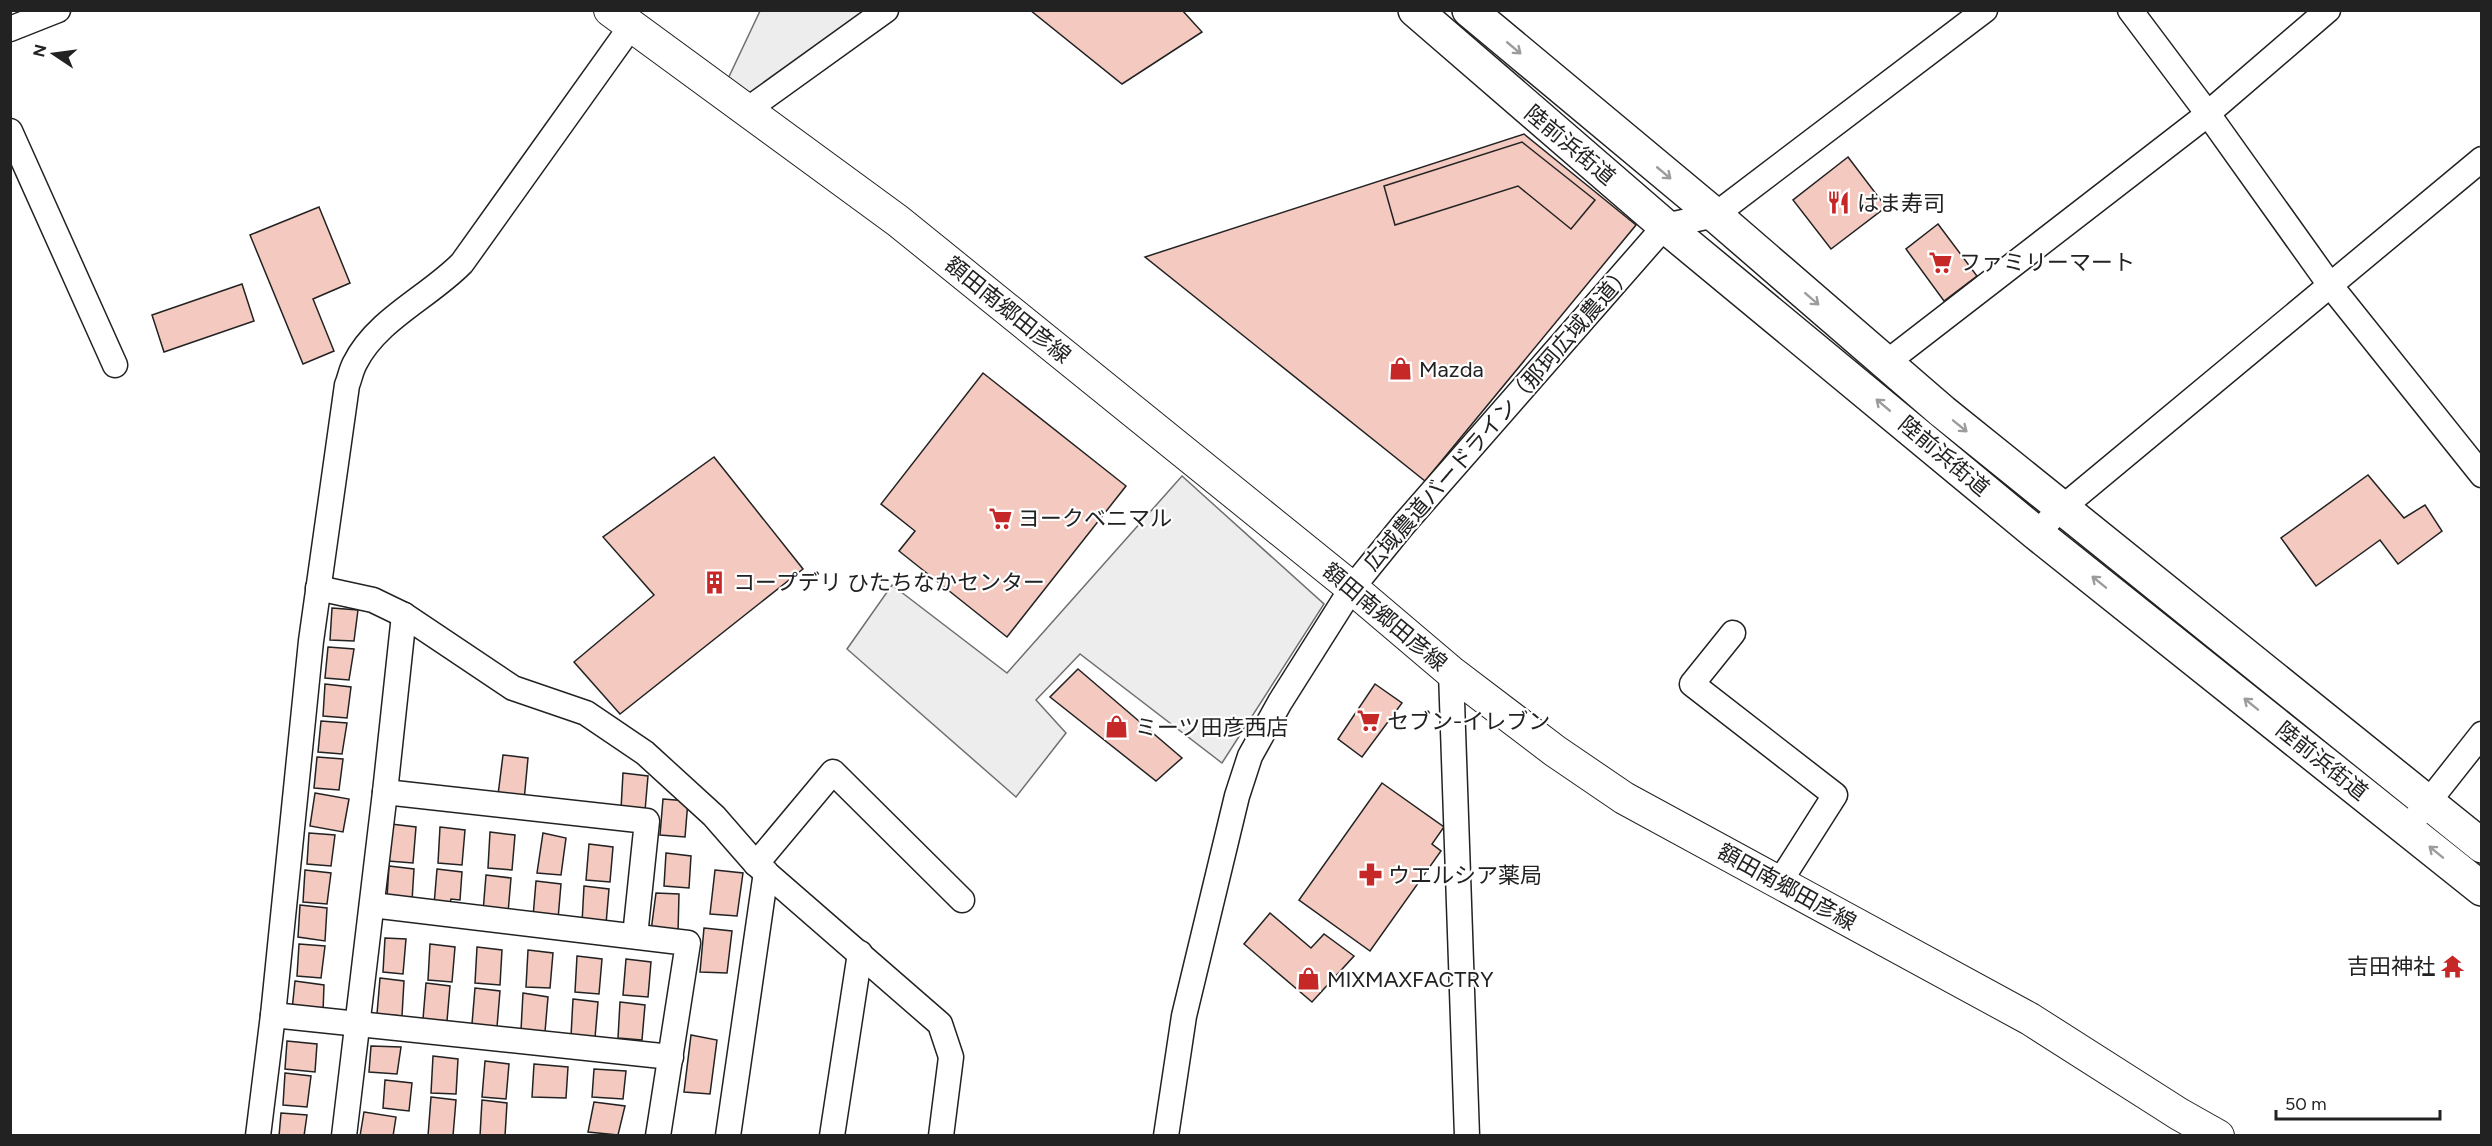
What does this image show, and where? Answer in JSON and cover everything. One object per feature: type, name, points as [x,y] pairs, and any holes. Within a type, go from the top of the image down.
[{"type":"highway","name":"陸前浜街道","points":[[1415,10],[1665,225],[2036,532],[2481,889]]},
{"type":"highway","name":"陸前浜街道","points":[[1469,10],[1715,214],[1886,363],[2481,846]]},
{"type":"main road","name":"額田南郷田彦線","points":[[621,18],[898,222],[1353,588],[1451,672],[1555,751],[1624,798],[2030,1019],[2179,1114],[2218,1136]]},
{"type":"street","points":[[10,29],[58,10]]},
{"type":"street","points":[[747,110],[886,10]]},
{"type":"street","points":[[1665,225],[1715,214],[1985,10]]},
{"type":"street","points":[[2130,10],[2331,285],[2481,475]]},
{"type":"street","points":[[1886,363],[2208,114],[2328,10]]},
{"type":"street","points":[[258,1136],[273,1015],[311,641],[347,385],[355,362],[390,322],[447,278],[462,263],[621,18]]},
{"type":"street","points":[[10,130],[115,365]]},
{"type":"street","points":[[2036,532],[2481,159]]},
{"type":"street","name":"広域農道バードライン（那珂広域農道）","points":[[1166,1136],[1184,1017],[1237,796],[1250,756],[1280,702],[1353,588],[1404,524],[1665,225]]},
{"type":"street","points":[[318,588],[373,600],[404,615],[513,688],[586,713],[645,753],[714,816],[761,868],[940,1024],[951,1057],[941,1136]]},
{"type":"street","points":[[344,1136],[404,615]]},
{"type":"street","points":[[1733,633],[1692,684],[1835,795],[1779,883]]},
{"type":"street","points":[[1451,672],[1467,1136]]},
{"type":"street","points":[[2409,830],[2427,802],[2481,734]]},
{"type":"street","points":[[728,1136],[761,868],[833,772],[962,900]]},
{"type":"street","points":[[385,792],[647,821],[635,936]]},
{"type":"street","points":[[372,905],[688,943],[658,1136]]},
{"type":"street","points":[[832,1136],[860,953]]},
{"type":"street","points":[[273,1015],[670,1057]]},
{"type":"shaded area","points":[[760,11],[867,11],[748,97],[726,83]]},
{"type":"shaded area","points":[[1182,476],[1324,604],[1222,763],[1080,654],[1036,700],[1066,733],[1016,797],[847,649],[892,585],[1007,673]]},
{"type":"building","points":[[1030,10],[1182,10],[1202,32],[1122,84]]},
{"type":"building","name":"Mazda","points":[[1524,134],[1636,225],[1425,481],[1145,257]]},
{"type":"building","points":[[1522,142],[1595,200],[1571,229],[1518,186],[1395,225],[1384,186]]},
{"type":"building","name":"はま寿司","points":[[1848,157],[1886,207],[1831,249],[1793,200]]},
{"type":"building","points":[[319,207],[350,283],[313,299],[334,351],[303,364],[250,235]]},
{"type":"building","name":"ファミリーマート","points":[[1938,224],[1977,276],[1944,301],[1906,249]]},
{"type":"building","points":[[242,284],[254,321],[164,352],[152,315]]},
{"type":"building","name":"ヨークベニマル","points":[[983,373],[1126,486],[1007,637],[899,551],[915,531],[881,504]]},
{"type":"building","name":"コープデリ ひたちなかセンター","points":[[714,457],[803,569],[620,714],[574,662],[654,595],[603,537]]},
{"type":"building","points":[[2368,475],[2404,518],[2425,505],[2442,531],[2398,564],[2380,540],[2316,586],[2281,538]]},
{"type":"building","points":[[332,608],[358,610],[354,641],[330,640]]},
{"type":"building","points":[[328,647],[354,649],[349,680],[325,678]]},
{"type":"building","name":"ミーツ田彦西店","points":[[1078,669],[1182,758],[1156,781],[1050,697]]},
{"type":"building","points":[[325,684],[351,687],[347,718],[323,716]]},
{"type":"building","name":"セブン-イレブン","points":[[1375,684],[1402,703],[1362,757],[1338,739]]},
{"type":"building","points":[[321,721],[347,723],[342,754],[318,752]]},
{"type":"building","points":[[503,755],[528,758],[524,801],[498,795]]},
{"type":"building","points":[[317,757],[343,759],[339,790],[314,788]]},
{"type":"building","points":[[623,773],[648,776],[645,811],[621,809]]},
{"type":"building","name":"ウエルシア薬局","points":[[1382,783],[1444,827],[1432,844],[1441,851],[1370,951],[1299,900]]},
{"type":"building","points":[[315,793],[349,799],[343,832],[310,826]]},
{"type":"building","points":[[663,799],[688,801],[685,837],[660,835]]},
{"type":"building","points":[[391,824],[416,827],[413,863],[388,861]]},
{"type":"building","points":[[440,827],[465,830],[462,865],[438,863]]},
{"type":"building","points":[[490,832],[515,835],[512,870],[488,868]]},
{"type":"building","points":[[309,833],[335,835],[331,866],[307,864]]},
{"type":"building","points":[[543,833],[566,838],[561,875],[537,873]]},
{"type":"building","points":[[589,844],[613,847],[610,882],[586,880]]},
{"type":"building","points":[[666,853],[691,856],[689,888],[664,886]]},
{"type":"building","points":[[389,866],[414,869],[412,901],[387,897]]},
{"type":"building","points":[[437,869],[462,872],[460,900],[451,899],[449,907],[434,905]]},
{"type":"building","points":[[305,870],[331,873],[327,904],[303,902]]},
{"type":"building","points":[[715,870],[743,873],[737,916],[710,914]]},
{"type":"building","points":[[486,875],[511,878],[508,913],[483,912]]},
{"type":"building","points":[[536,881],[561,884],[558,919],[533,917]]},
{"type":"building","points":[[584,886],[609,889],[606,924],[582,923]]},
{"type":"building","points":[[656,893],[679,894],[678,933],[651,931]]},
{"type":"building","points":[[300,905],[327,908],[325,941],[298,937]]},
{"type":"building","name":"MIXMAXFACTRY","points":[[1270,913],[1311,948],[1324,934],[1354,956],[1312,1002],[1244,944]]},
{"type":"building","points":[[704,928],[732,931],[727,973],[700,972]]},
{"type":"building","points":[[385,938],[406,939],[403,974],[383,972]]},
{"type":"building","points":[[299,944],[325,946],[321,978],[297,976]]},
{"type":"building","points":[[430,944],[455,947],[452,982],[428,980]]},
{"type":"building","points":[[477,947],[502,950],[500,985],[475,983]]},
{"type":"building","points":[[528,950],[553,953],[550,988],[526,987]]},
{"type":"building","points":[[577,956],[602,959],[599,994],[575,992]]},
{"type":"building","points":[[626,959],[651,962],[648,997],[623,995]]},
{"type":"building","points":[[380,978],[404,981],[402,1016],[377,1014]]},
{"type":"building","points":[[295,981],[324,985],[323,1012],[292,1010]]},
{"type":"building","points":[[426,983],[450,986],[447,1021],[423,1019]]},
{"type":"building","points":[[475,988],[500,991],[497,1027],[472,1024]]},
{"type":"building","points":[[523,993],[548,997],[545,1032],[521,1030]]},
{"type":"building","points":[[573,999],[598,1002],[595,1038],[571,1036]]},
{"type":"building","points":[[620,1002],[645,1005],[642,1040],[618,1038]]},
{"type":"building","points":[[691,1035],[717,1040],[710,1094],[684,1092]]},
{"type":"building","points":[[287,1041],[317,1044],[315,1072],[285,1069]]},
{"type":"building","points":[[371,1046],[401,1047],[397,1074],[369,1072]]},
{"type":"building","points":[[433,1056],[458,1059],[456,1094],[431,1093]]},
{"type":"building","points":[[485,1061],[509,1064],[506,1099],[482,1097]]},
{"type":"building","points":[[534,1064],[568,1067],[566,1098],[532,1097]]},
{"type":"building","points":[[594,1069],[626,1071],[623,1099],[592,1097]]},
{"type":"building","points":[[285,1073],[311,1076],[307,1107],[283,1105]]},
{"type":"building","points":[[385,1080],[412,1083],[409,1111],[383,1108]]},
{"type":"building","points":[[431,1097],[456,1100],[453,1136],[428,1136]]},
{"type":"building","points":[[482,1100],[507,1103],[505,1136],[480,1136]]},
{"type":"building","points":[[594,1102],[625,1106],[618,1135],[588,1132]]},
{"type":"building","points":[[364,1112],[396,1117],[393,1136],[360,1136]]},
{"type":"building","points":[[281,1113],[307,1115],[304,1136],[279,1136]]},
{"type":"place","name":"はま寿司","points":[[1839,203]]},
{"type":"place","name":"ファミリーマート","points":[[1941,262]]},
{"type":"place","name":"Mazda","points":[[1401,369]]},
{"type":"place","name":"ヨークベニマル","points":[[1000,518]]},
{"type":"place","name":"コープデリ ひたちなかセンター","points":[[715,582]]},
{"type":"place","name":"セブン-イレブン","points":[[1369,721]]},
{"type":"place","name":"ミーツ田彦西店","points":[[1117,727]]},
{"type":"place","name":"ウエルシア薬局","points":[[1370,875]]},
{"type":"place","name":"吉田神社","points":[[2453,966]]},
{"type":"place","name":"MIXMAXFACTRY","points":[[1309,979]]}]
